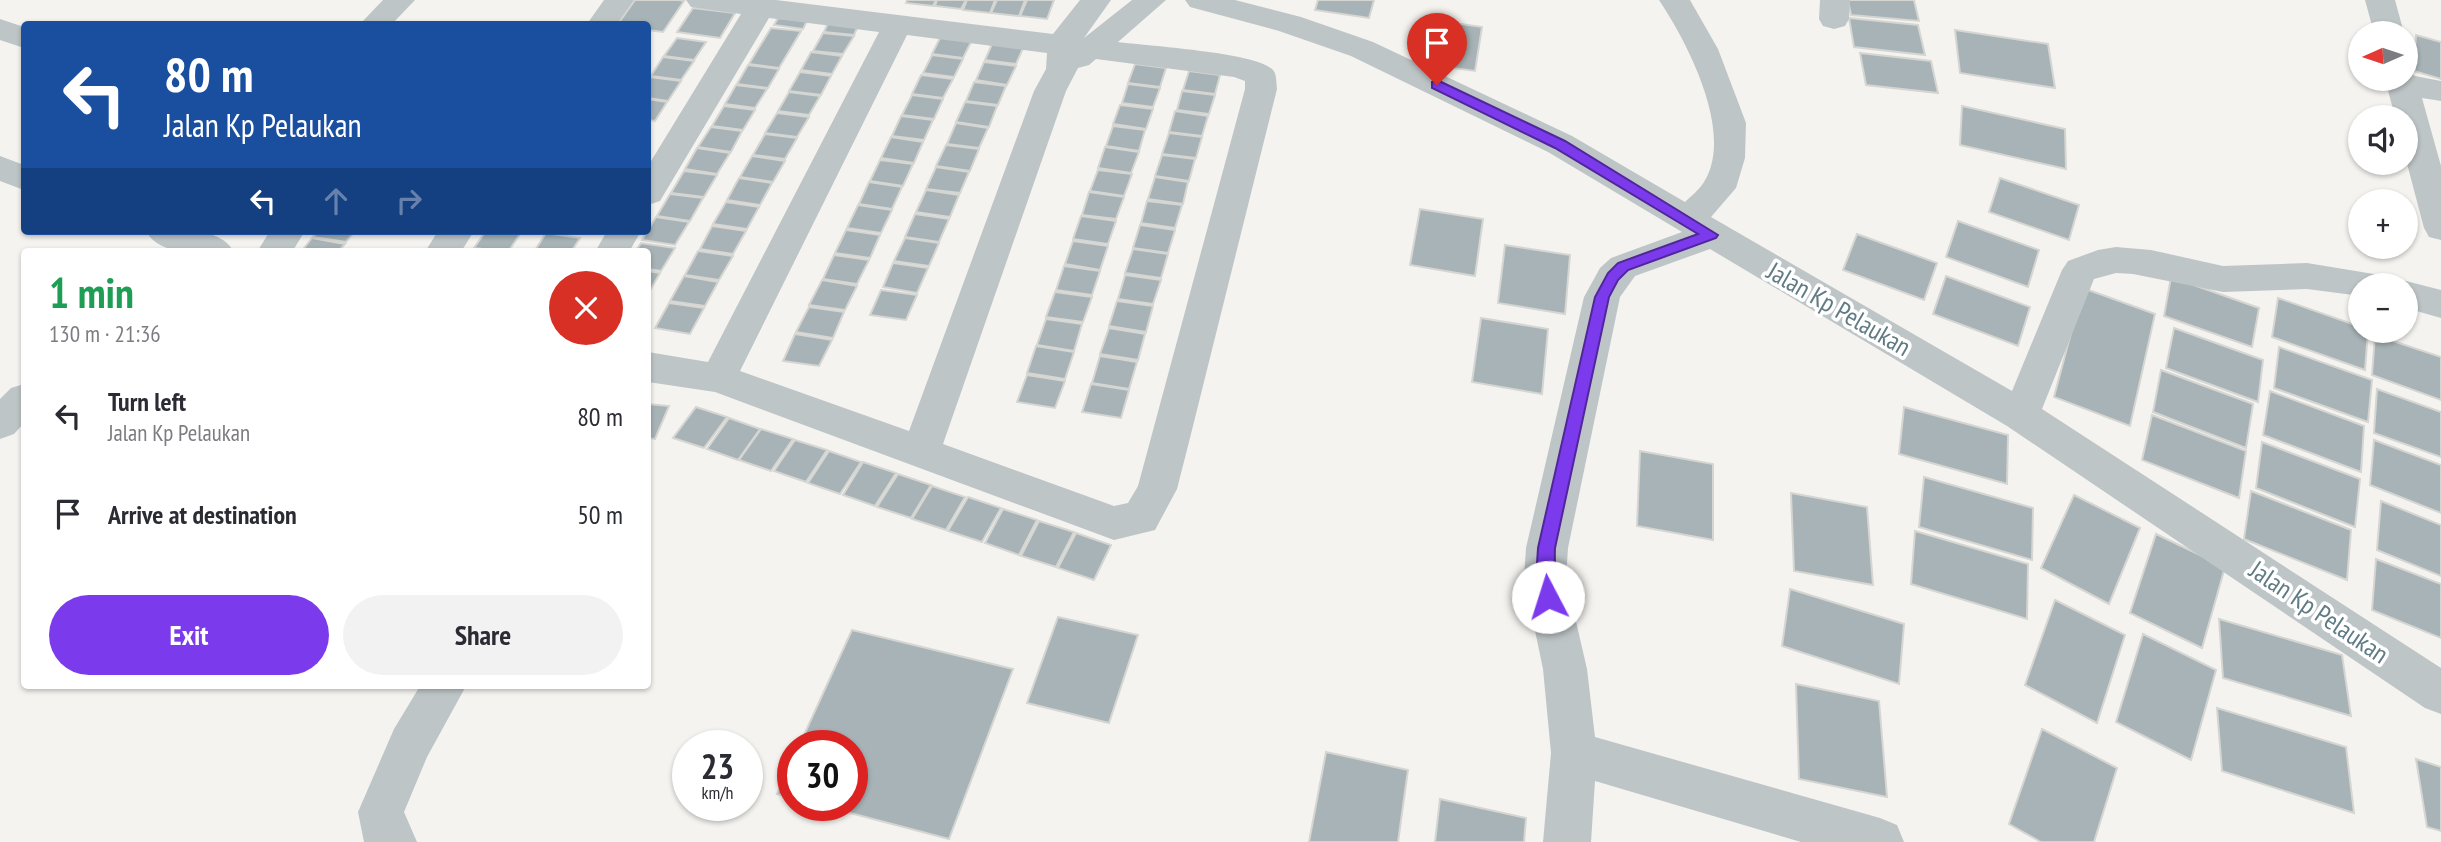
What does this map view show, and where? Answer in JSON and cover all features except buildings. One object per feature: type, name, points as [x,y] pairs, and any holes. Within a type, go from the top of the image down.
[{"type":"street","points":[[378,21],[401,0]]},
{"type":"street","points":[[604,21],[619,0]]},
{"type":"street","points":[[651,367],[718,378],[1114,523],[1141,518],[1157,489],[1261,89],[1260,75],[1238,67],[1071,54],[897,26],[701,0]]},
{"type":"street","points":[[921,452],[1050,91],[1096,0]]},
{"type":"street","points":[[1071,54],[1151,0]]},
{"type":"street","name":"Jalan Kp Pelaukan","points":[[1200,0],[1290,24],[1362,49],[1560,144],[2021,415],[2441,693]]},
{"type":"street","points":[[1567,842],[1574,753],[1565,670],[1545,578],[1546,548],[1602,297],[1613,277],[1623,267],[1700,227],[1719,188],[1729,158],[1730,123],[1703,49],[1685,13],[1674,0]]},
{"type":"street","points":[[2380,0],[2386,21]]},
{"type":"street","points":[[651,188],[759,9]]},
{"type":"street","points":[[718,378],[897,26]]},
{"type":"street","points":[[0,29],[21,37]]},
{"type":"street","points":[[2418,85],[2441,91]]},
{"type":"street","points":[[2405,91],[2441,228]]},
{"type":"street","points":[[0,168],[21,176]]},
{"type":"street","points":[[173,235],[207,248]]},
{"type":"street","points":[[2021,415],[2080,270],[2089,265],[2123,259],[2165,265],[2219,278],[2301,276],[2348,282]]},
{"type":"street","points":[[2418,297],[2441,304]]},
{"type":"street","points":[[393,842],[386,837],[381,812],[410,744],[442,689]]},
{"type":"street","points":[[1574,753],[1880,842]]},
{"type":"route","points":[[1437,85],[1560,144],[1711,235],[1623,267],[1613,277],[1602,297],[1546,548],[1545,578],[1548,597]]}]
